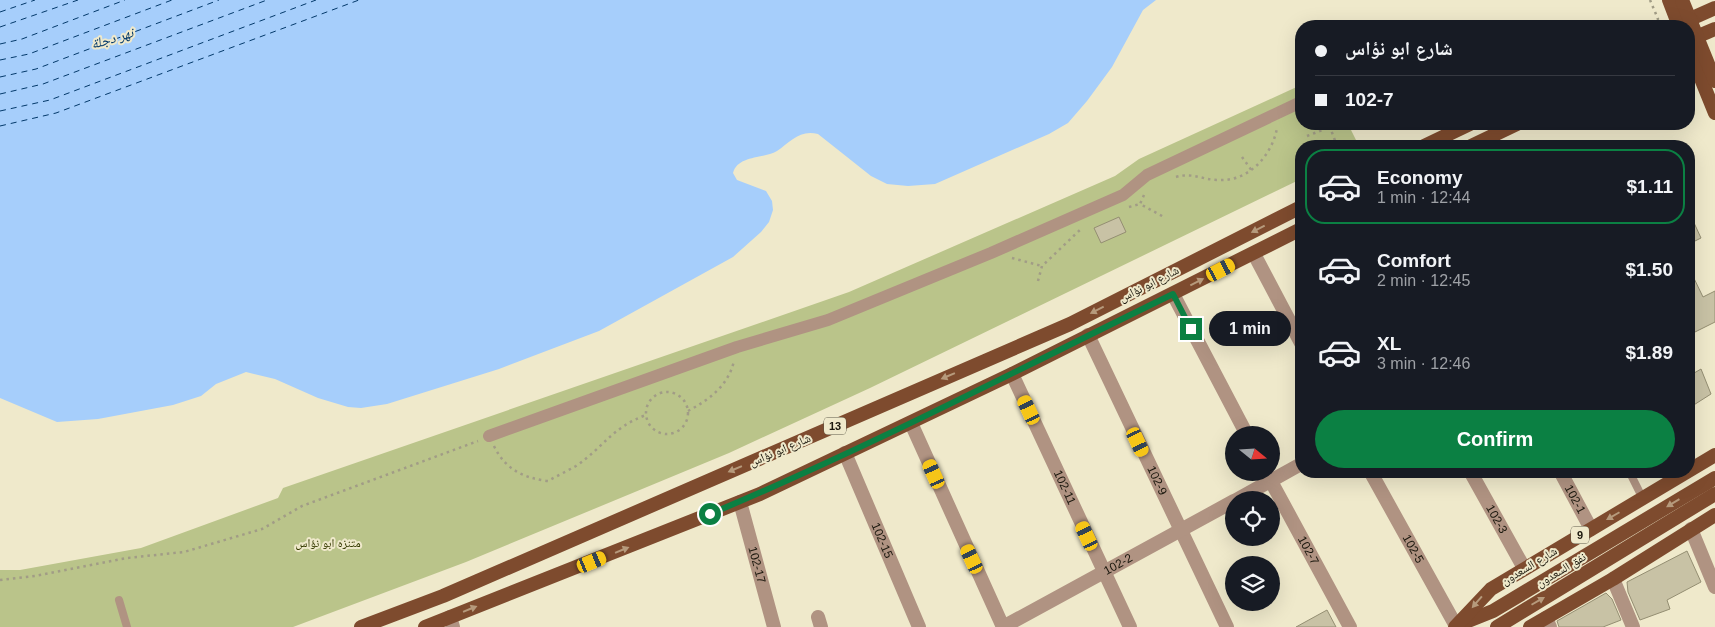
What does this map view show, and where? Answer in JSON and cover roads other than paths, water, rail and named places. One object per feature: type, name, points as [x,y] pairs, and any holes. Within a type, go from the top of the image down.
[{"type":"main road","points":[[1668,0],[1676,20]]},
{"type":"main road","points":[[1682,0],[1690,20]]},
{"type":"main road","points":[[1685,20],[1712,6]]},
{"type":"main road","points":[[1695,37],[1715,29]]},
{"type":"main road","points":[[1695,32],[1715,80]]},
{"type":"main road","points":[[1695,64],[1715,113]]},
{"type":"main road","points":[[1437,140],[1457,130]]},
{"type":"main road","points":[[1484,140],[1504,130]]},
{"type":"main road","name":"شارع ابو نؤاس","points":[[361,627],[452,592],[1070,324],[1295,211]]},
{"type":"main road","name":"شارع ابو نؤاس","points":[[425,627],[451,622],[740,502],[1012,374],[1295,232]]},
{"type":"main road","name":"شارع السعدون","points":[[1695,467],[1715,455]]},
{"type":"main road","name":"شارع السعدون","points":[[1456,627],[1482,596],[1524,568],[1677,478]]},
{"type":"main road","name":"نفق السعدون","points":[[1456,627],[1493,610],[1715,478]]},
{"type":"main road","name":"نفق السعدون","points":[[1497,627],[1715,494]]},
{"type":"main road","points":[[1530,627],[1548,622],[1715,515]]},
{"type":"street","points":[[489,436],[737,347],[828,320],[991,253],[1123,195],[1147,175],[1295,105]]},
{"type":"street","points":[[1254,254],[1295,332]]},
{"type":"street","points":[[1173,294],[1242,426]]},
{"type":"street","name":"102-9","points":[[1088,335],[1227,627]]},
{"type":"street","name":"102-11","points":[[1012,374],[1130,627]]},
{"type":"street","points":[[910,423],[1003,627]]},
{"type":"street","name":"102-15","points":[[845,453],[919,627]]},
{"type":"street","name":"102-2","points":[[1280,472],[1295,466]]},
{"type":"street","name":"102-5","points":[[1374,478],[1456,627]]},
{"type":"street","name":"102-3","points":[[1474,478],[1524,568]]},
{"type":"street","name":"102-1","points":[[1564,478],[1591,529]]},
{"type":"street","name":"102-2","points":[[1249,491],[1262,481]]},
{"type":"street","name":"102-7","points":[[1270,481],[1350,627]]},
{"type":"street","name":"102-17","points":[[740,502],[774,627]]},
{"type":"street","name":"102-2","points":[[1003,627],[1225,506]]},
{"type":"street","points":[[1691,529],[1715,587]]},
{"type":"street","points":[[1613,579],[1633,627]]},
{"type":"lane","points":[[1632,478],[1643,499]]},
{"type":"lane","points":[[119,600],[127,627]]},
{"type":"water","name":"نهر دجلة","points":[[0,0],[1156,0],[1143,10],[1112,67],[1068,123],[1049,134],[935,184],[908,186],[887,184],[871,176],[818,134],[812,133],[796,137],[771,154],[745,160],[736,167],[733,173],[737,180],[766,191],[772,201],[773,210],[769,222],[761,232],[733,257],[599,331],[499,369],[387,404],[361,408],[348,407],[318,398],[275,379],[246,372],[216,384],[201,396],[173,405],[98,419],[57,422],[0,398]]},
{"type":"park label","name":"متنزه ابو نؤاس","points":[[328,543]]}]
